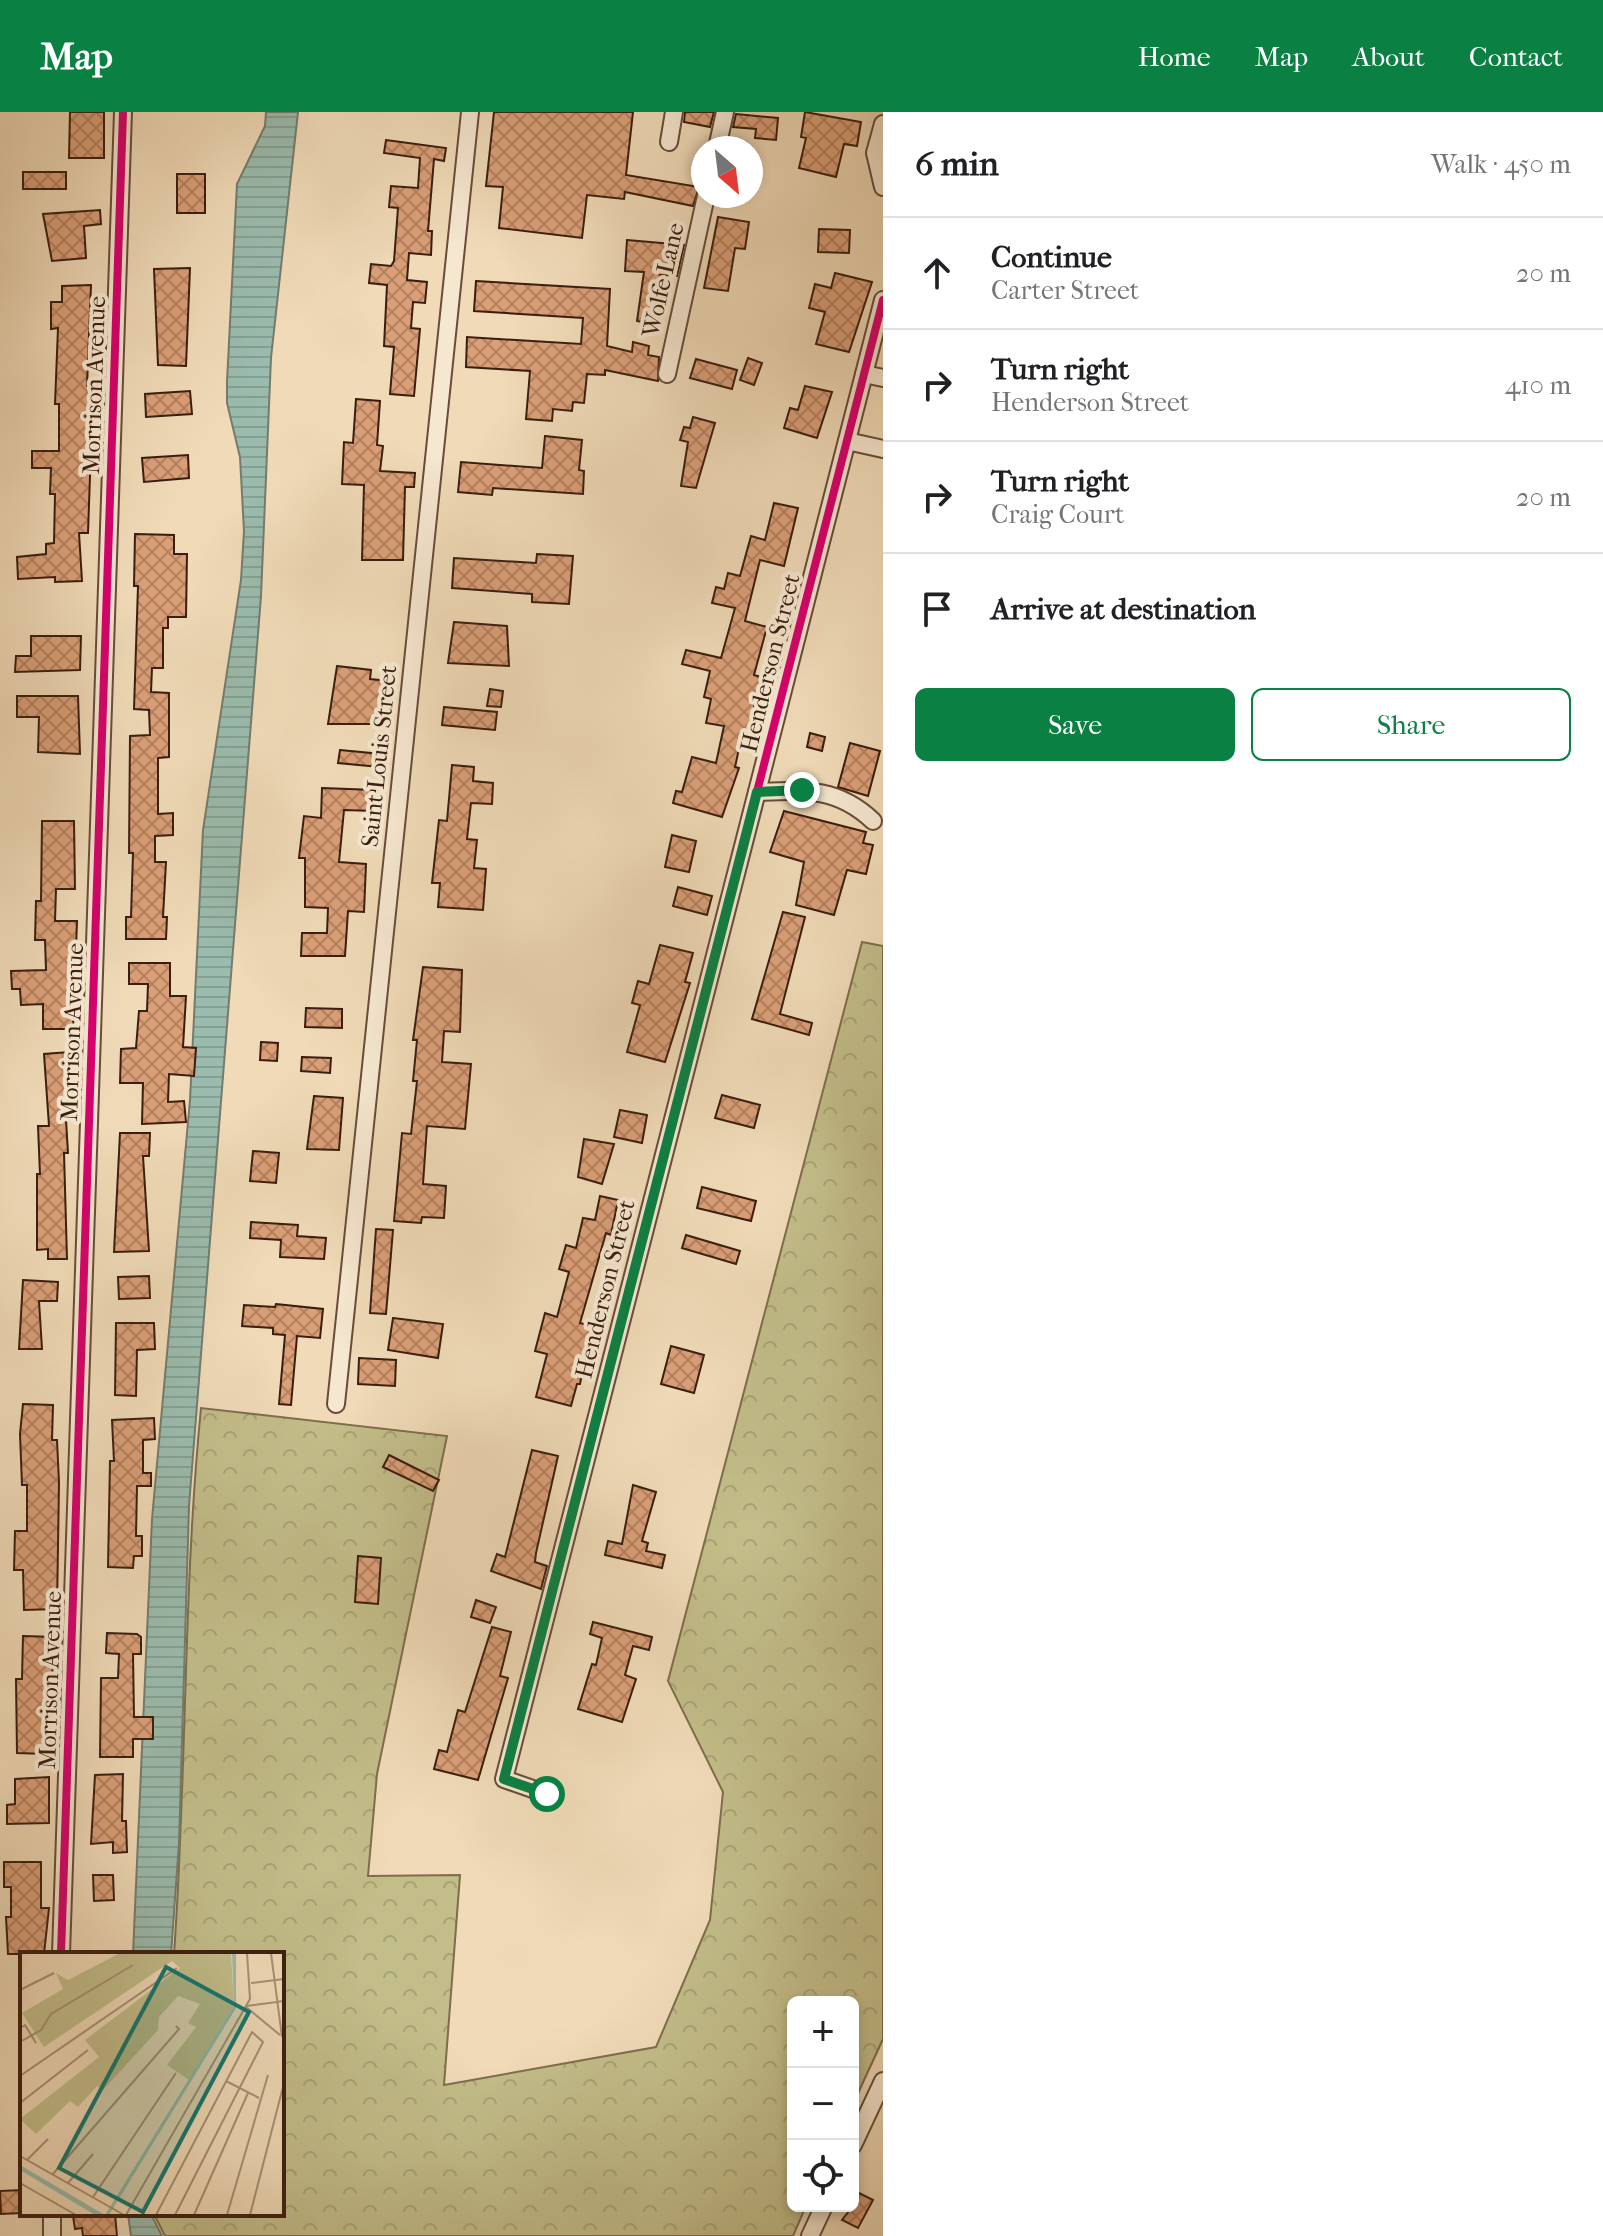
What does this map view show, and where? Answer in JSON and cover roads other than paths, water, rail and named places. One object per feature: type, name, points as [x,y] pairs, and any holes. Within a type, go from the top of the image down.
[{"type":"street","name":"Morrison Avenue","points":[[61,1952],[123,112]]},
{"type":"street","name":"Saint Louis Street","points":[[336,1404],[470,112]]},
{"type":"street","points":[[669,142],[674,112]]},
{"type":"street","points":[[720,136],[725,112]]},
{"type":"street","points":[[883,124],[875,153],[883,187]]},
{"type":"street","name":"Wolfe Lane","points":[[667,374],[703,208]]},
{"type":"street","name":"Henderson Street","points":[[547,1794],[504,1779],[883,300]]},
{"type":"street","points":[[864,374],[883,378]]},
{"type":"street","points":[[847,441],[883,449]]},
{"type":"street","points":[[757,792],[802,790],[852,801],[873,821]]},
{"type":"street","points":[[855,2140],[883,2081]]},
{"type":"street","points":[[810,2236],[821,2212]]}]
